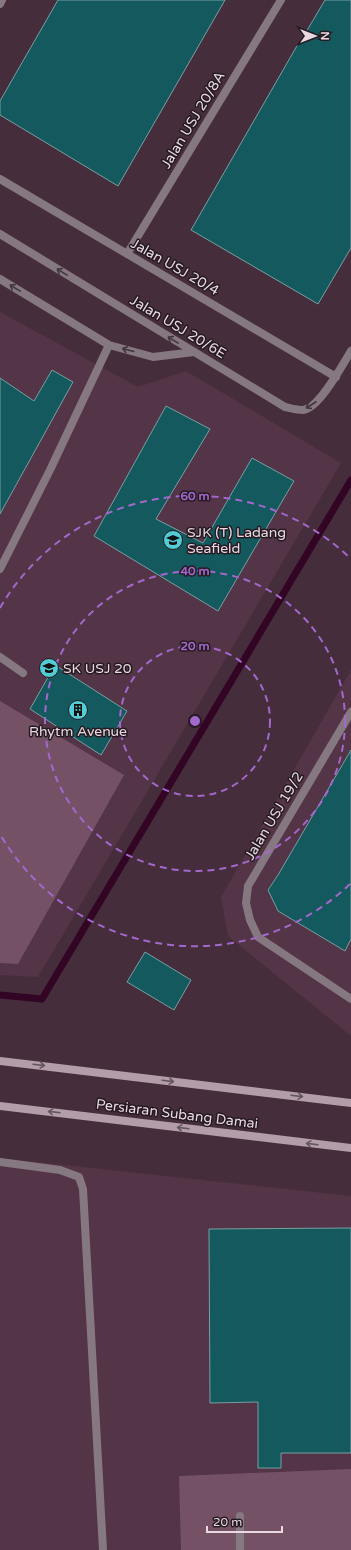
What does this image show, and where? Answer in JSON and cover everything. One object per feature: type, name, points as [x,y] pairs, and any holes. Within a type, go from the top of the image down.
[{"type":"street","points":[[0,4],[2,0]]},
{"type":"street","name":"Jalan USJ 20/8A","points":[[127,254],[281,0]]},
{"type":"street","name":"Jalan USJ 20/4","points":[[0,179],[336,376]]},
{"type":"street","name":"Jalan USJ 20/6E","points":[[0,234],[284,407],[304,410],[314,406],[336,376],[351,351]]},
{"type":"street","points":[[0,278],[109,345],[153,357],[194,352]]},
{"type":"street","points":[[0,569],[50,470],[109,345]]},
{"type":"street","points":[[0,657],[23,673]]},
{"type":"street","name":"Jalan USJ 19/2","points":[[351,712],[248,886],[246,903],[250,920],[258,937],[351,999]]},
{"type":"street","points":[[0,1061],[351,1103]]},
{"type":"street","name":"Persiaran Subang Damai","points":[[0,1106],[351,1148]]},
{"type":"street","points":[[0,1162],[60,1170],[79,1177],[83,1189],[104,1550]]},
{"type":"street","points":[[240,1516],[240,1550]]},
{"type":"shaded area","points":[[0,312],[138,387],[186,371],[341,463],[38,977],[0,975]]},
{"type":"shaded area","points":[[351,670],[351,1036],[228,936],[221,897]]},
{"type":"shaded area","points":[[0,701],[124,775],[18,964],[0,963]]},
{"type":"shaded area","points":[[0,1158],[351,1196],[351,1550],[0,1550]]},
{"type":"shaded area","points":[[351,1469],[351,1550],[181,1550],[179,1476]]},
{"type":"building","points":[[58,0],[225,0],[118,186],[0,115],[0,101]]},
{"type":"building","points":[[325,0],[351,0],[351,248],[318,304],[191,230]]},
{"type":"building","points":[[52,370],[73,382],[0,514],[0,378],[34,401]]},
{"type":"building","points":[[166,406],[210,429],[156,519],[203,543],[252,458],[294,481],[218,611],[94,536]]},
{"type":"building","name":"Rhytm Avenue","points":[[55,665],[127,711],[101,755],[30,709]]},
{"type":"building","points":[[351,750],[351,939],[345,951],[278,911],[268,890]]},
{"type":"building","points":[[145,952],[191,980],[174,1010],[127,982]]},
{"type":"building","points":[[351,1228],[351,1453],[281,1453],[281,1468],[258,1468],[258,1402],[210,1403],[209,1229]]},
{"type":"waterway","points":[[0,995],[42,999],[351,480]]},
{"type":"place","name":"SJK (T) Ladang Seafield","points":[[173,540]]},
{"type":"place","name":"SK USJ 20","points":[[49,668]]},
{"type":"place","name":"Rhytm Avenue","points":[[78,710]]}]
